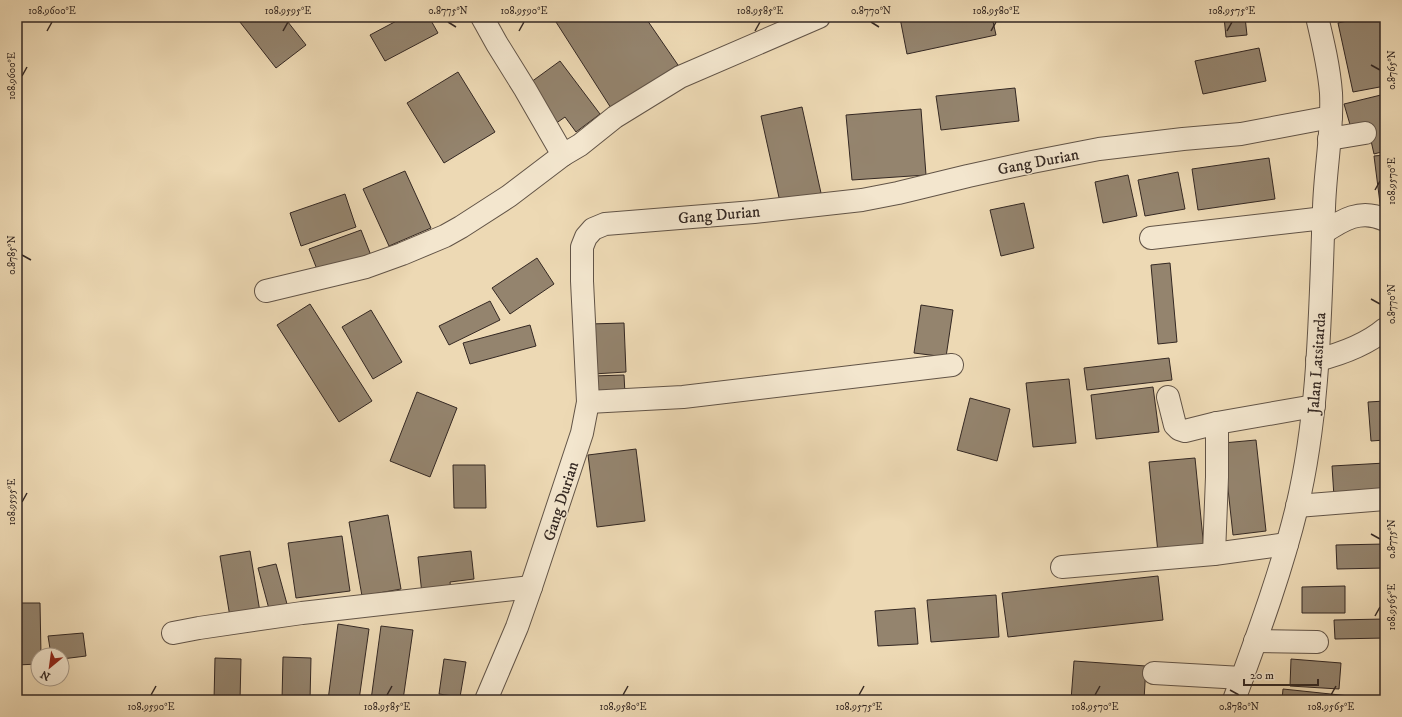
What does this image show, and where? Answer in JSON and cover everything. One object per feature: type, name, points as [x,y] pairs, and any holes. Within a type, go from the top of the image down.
[{"type":"street","points":[[482,17],[562,155]]},
{"type":"street","points":[[266,291],[366,266],[402,254],[445,236],[509,196],[562,155],[580,144],[615,116],[680,77],[819,17]]},
{"type":"street","name":"Jalan Latsitarda","points":[[1234,700],[1287,544],[1297,506],[1314,406],[1325,184],[1331,117],[1331,93],[1327,63],[1317,17]]},
{"type":"street","name":"Gang Durian","points":[[486,700],[532,587],[582,433],[588,402],[582,281],[582,246],[593,229],[605,224],[754,212],[862,200],[1018,165],[1099,149],[1241,134],[1331,117]]},
{"type":"street","points":[[1329,139],[1366,133]]},
{"type":"street","points":[[1151,238],[1323,226],[1350,218],[1367,215],[1385,220]]},
{"type":"street","points":[[1317,360],[1337,355],[1355,347],[1376,336],[1385,328]]},
{"type":"street","points":[[588,402],[683,398],[952,365]]},
{"type":"street","points":[[1168,397],[1176,425],[1185,431],[1217,423],[1314,406]]},
{"type":"street","points":[[1214,554],[1217,478],[1217,423]]},
{"type":"street","points":[[1297,506],[1385,499]]},
{"type":"street","points":[[1062,567],[1214,554],[1287,544]]},
{"type":"street","points":[[173,633],[302,613],[532,587]]},
{"type":"street","points":[[1255,641],[1317,642]]},
{"type":"street","points":[[1154,673],[1242,678]]},
{"type":"building","points":[[236,17],[284,17],[306,45],[276,68]]},
{"type":"building","points":[[404,17],[429,17],[438,33],[385,61],[370,35]]},
{"type":"building","points":[[564,17],[645,17],[678,65],[611,108],[556,22]]},
{"type":"building","points":[[992,17],[996,35],[907,54],[900,18]]},
{"type":"building","points":[[1224,17],[1245,17],[1247,35],[1226,37]]},
{"type":"building","points":[[1365,17],[1385,17],[1385,86],[1353,92],[1338,23]]},
{"type":"building","points":[[1259,48],[1266,81],[1203,94],[1195,61]]},
{"type":"building","points":[[560,61],[600,114],[576,132],[565,117],[555,124],[527,85]]},
{"type":"building","points":[[458,72],[495,132],[444,163],[407,103]]},
{"type":"building","points":[[1015,88],[1019,121],[941,130],[936,96]]},
{"type":"building","points":[[1385,94],[1385,151],[1374,154],[1367,123],[1351,128],[1344,104]]},
{"type":"building","points":[[802,107],[821,193],[780,202],[761,116]]},
{"type":"building","points":[[921,109],[926,175],[852,180],[846,115]]},
{"type":"building","points":[[1385,155],[1385,210],[1381,211],[1374,156]]},
{"type":"building","points":[[1269,158],[1275,199],[1198,210],[1192,169]]},
{"type":"building","points":[[405,171],[431,228],[389,246],[363,189]]},
{"type":"building","points":[[1178,172],[1185,209],[1145,216],[1138,180]]},
{"type":"building","points":[[1128,175],[1137,216],[1103,223],[1095,182]]},
{"type":"building","points":[[345,194],[356,227],[301,246],[290,213]]},
{"type":"building","points":[[1024,203],[1034,248],[1001,256],[990,210]]},
{"type":"building","points":[[361,230],[372,258],[320,277],[309,249]]},
{"type":"building","points":[[537,258],[554,284],[510,314],[492,288]]},
{"type":"building","points":[[1170,263],[1177,342],[1158,344],[1151,265]]},
{"type":"building","points":[[490,301],[500,320],[449,345],[439,326]]},
{"type":"building","points":[[310,304],[372,401],[339,422],[277,325]]},
{"type":"building","points":[[921,305],[953,310],[946,357],[914,353]]},
{"type":"building","points":[[371,310],[402,362],[373,379],[342,327]]},
{"type":"building","points":[[624,323],[626,372],[593,374],[590,324]]},
{"type":"building","points":[[530,325],[536,346],[470,364],[463,343]]},
{"type":"building","points":[[1169,358],[1172,380],[1087,390],[1084,368]]},
{"type":"building","points":[[624,375],[625,394],[594,395],[593,376]]},
{"type":"building","points":[[1069,379],[1076,443],[1033,447],[1026,383]]},
{"type":"building","points":[[1153,387],[1159,432],[1096,439],[1091,395]]},
{"type":"building","points":[[417,392],[457,408],[430,477],[390,461]]},
{"type":"building","points":[[970,398],[1010,409],[997,461],[957,450]]},
{"type":"building","points":[[1385,401],[1385,440],[1371,441],[1368,402]]},
{"type":"building","points":[[1256,440],[1266,531],[1233,535],[1223,443]]},
{"type":"building","points":[[636,449],[645,521],[597,527],[588,455]]},
{"type":"building","points":[[1195,458],[1204,549],[1158,553],[1149,462]]},
{"type":"building","points":[[1385,463],[1385,494],[1334,497],[1332,466]]},
{"type":"building","points":[[453,465],[485,465],[486,508],[454,508]]},
{"type":"building","points":[[388,515],[401,589],[362,596],[349,522]]},
{"type":"building","points":[[342,536],[350,591],[296,598],[288,543]]},
{"type":"building","points":[[1385,544],[1385,568],[1337,569],[1336,545]]},
{"type":"building","points":[[250,551],[260,612],[230,617],[220,556]]},
{"type":"building","points":[[471,551],[474,579],[450,582],[451,591],[422,594],[418,557]]},
{"type":"building","points":[[276,564],[287,604],[269,609],[258,568]]},
{"type":"building","points":[[1158,576],[1163,620],[1008,637],[1002,593]]},
{"type":"building","points":[[1345,586],[1345,613],[1302,613],[1302,587]]},
{"type":"building","points":[[996,595],[999,637],[931,642],[927,600]]},
{"type":"building","points":[[17,603],[40,603],[41,647],[30,647],[30,664],[17,665]]},
{"type":"building","points":[[915,608],[918,644],[878,646],[875,611]]},
{"type":"building","points":[[1385,619],[1385,638],[1335,639],[1334,620]]},
{"type":"building","points":[[338,624],[369,629],[359,700],[328,700]]},
{"type":"building","points":[[381,626],[413,630],[403,700],[371,700]]},
{"type":"building","points":[[83,633],[86,656],[70,658],[70,647],[50,647],[48,636]]},
{"type":"building","points":[[283,657],[311,658],[310,700],[282,700]]},
{"type":"building","points":[[215,658],[241,659],[240,700],[214,700]]},
{"type":"building","points":[[444,659],[466,662],[460,697],[439,694]]},
{"type":"building","points":[[1291,659],[1341,663],[1339,689],[1290,686]]},
{"type":"building","points":[[1074,661],[1146,666],[1144,700],[1071,700]]},
{"type":"building","points":[[1283,689],[1359,697],[1359,700],[1282,700]]}]
